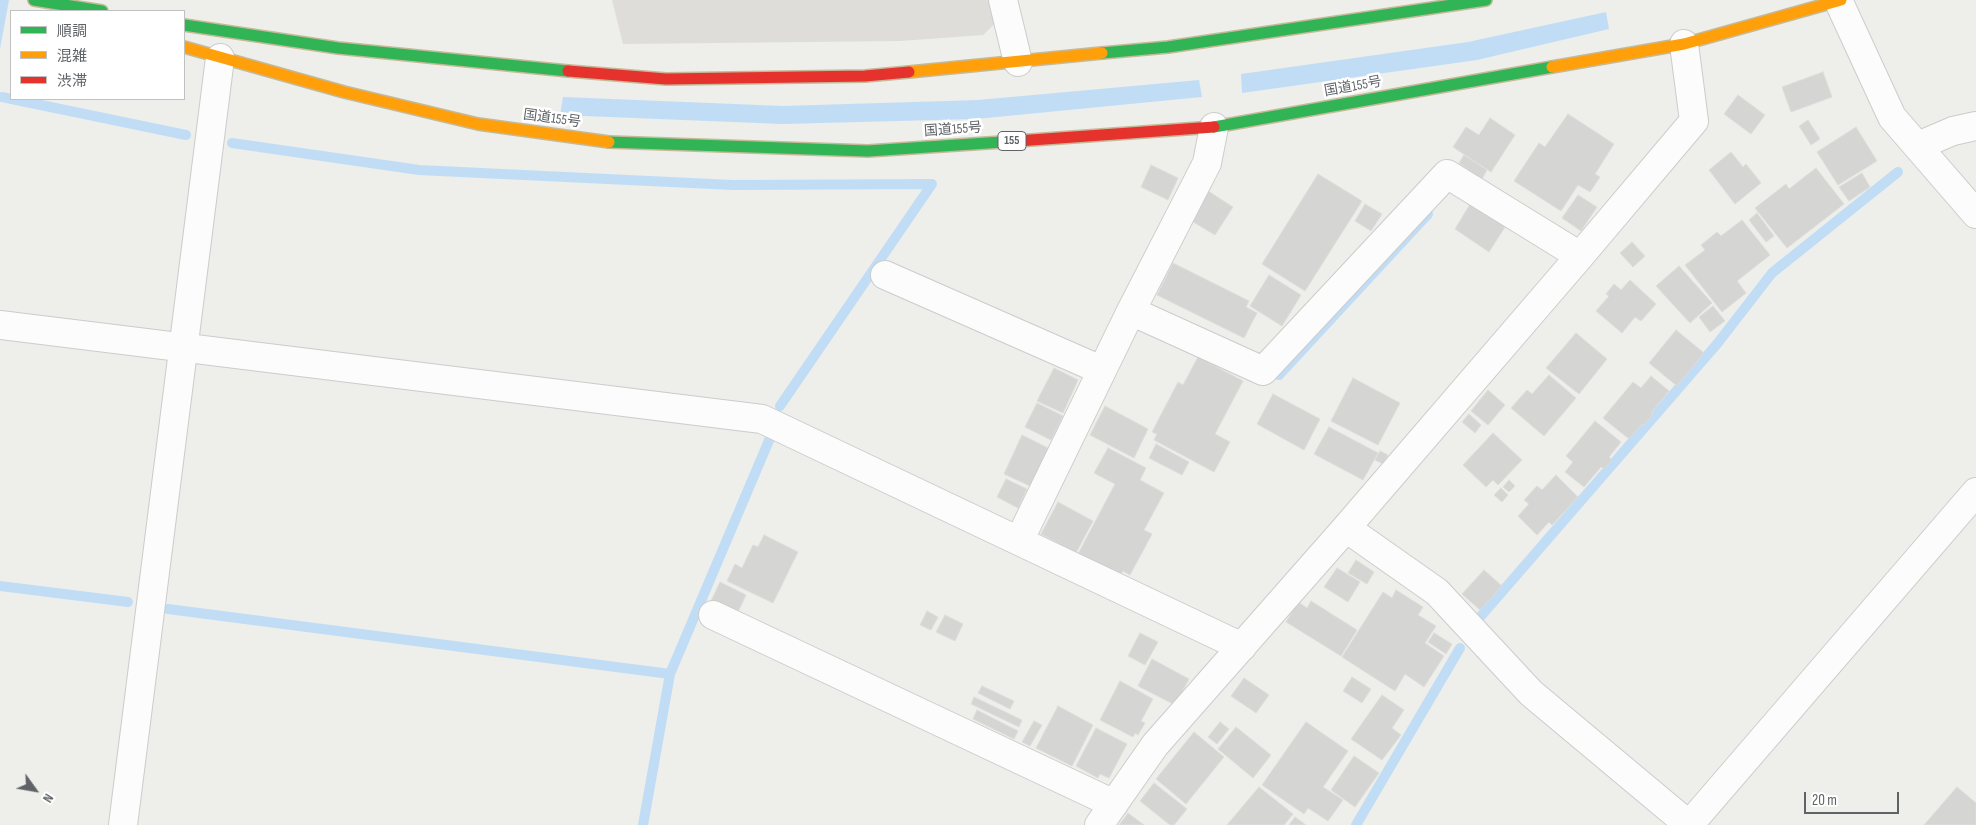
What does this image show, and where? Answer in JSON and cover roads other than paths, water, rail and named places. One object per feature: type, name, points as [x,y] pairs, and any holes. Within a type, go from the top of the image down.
[{"type":"highway","points":[[33,0],[65,10]]},
{"type":"highway","points":[[33,0],[96,10]]},
{"type":"highway","points":[[185,25],[338,48],[510,66],[666,79],[865,76],[1168,47],[1486,0]]},
{"type":"highway","name":"国道155号","points":[[185,47],[344,92],[478,124],[619,143],[868,151],[1214,127],[1684,44],[1839,0]]},
{"type":"street","points":[[1003,0],[1018,62]]},
{"type":"street","points":[[1839,0],[1892,117],[1976,214]]},
{"type":"street","points":[[713,615],[1107,815],[1155,745],[1346,528],[1694,121],[1684,44]]},
{"type":"street","points":[[123,825],[220,58]]},
{"type":"street","points":[[1918,146],[1953,131],[1976,126]]},
{"type":"street","points":[[1019,541],[1101,370],[1207,163],[1214,127]]},
{"type":"street","points":[[1131,310],[1263,371],[1447,174],[1580,256]]},
{"type":"street","points":[[884,276],[1101,370]]},
{"type":"street","points":[[0,325],[762,419],[1242,647]]},
{"type":"street","points":[[1346,528],[1437,592],[1531,693],[1689,825],[1976,492]]},
{"type":"water","points":[[0,0],[9,0],[0,49]]},
{"type":"water","points":[[1606,12],[1609,29],[1477,60],[1242,93],[1241,74],[1468,42]]},
{"type":"water","points":[[1199,80],[1202,97],[976,119],[782,124],[560,115],[563,97],[783,106],[978,100]]},
{"type":"waterway","points":[[2,97],[10,99]]},
{"type":"waterway","points":[[17,100],[186,135]]},
{"type":"waterway","points":[[232,143],[419,170],[733,185],[932,184],[780,406]]},
{"type":"waterway","points":[[1481,616],[1717,344],[1772,273],[1898,172]]},
{"type":"waterway","points":[[1279,375],[1428,214]]},
{"type":"waterway","points":[[643,825],[670,674],[770,438]]},
{"type":"waterway","points":[[0,586],[128,602]]},
{"type":"waterway","points":[[168,609],[670,674]]},
{"type":"waterway","points":[[1356,825],[1460,648]]}]
